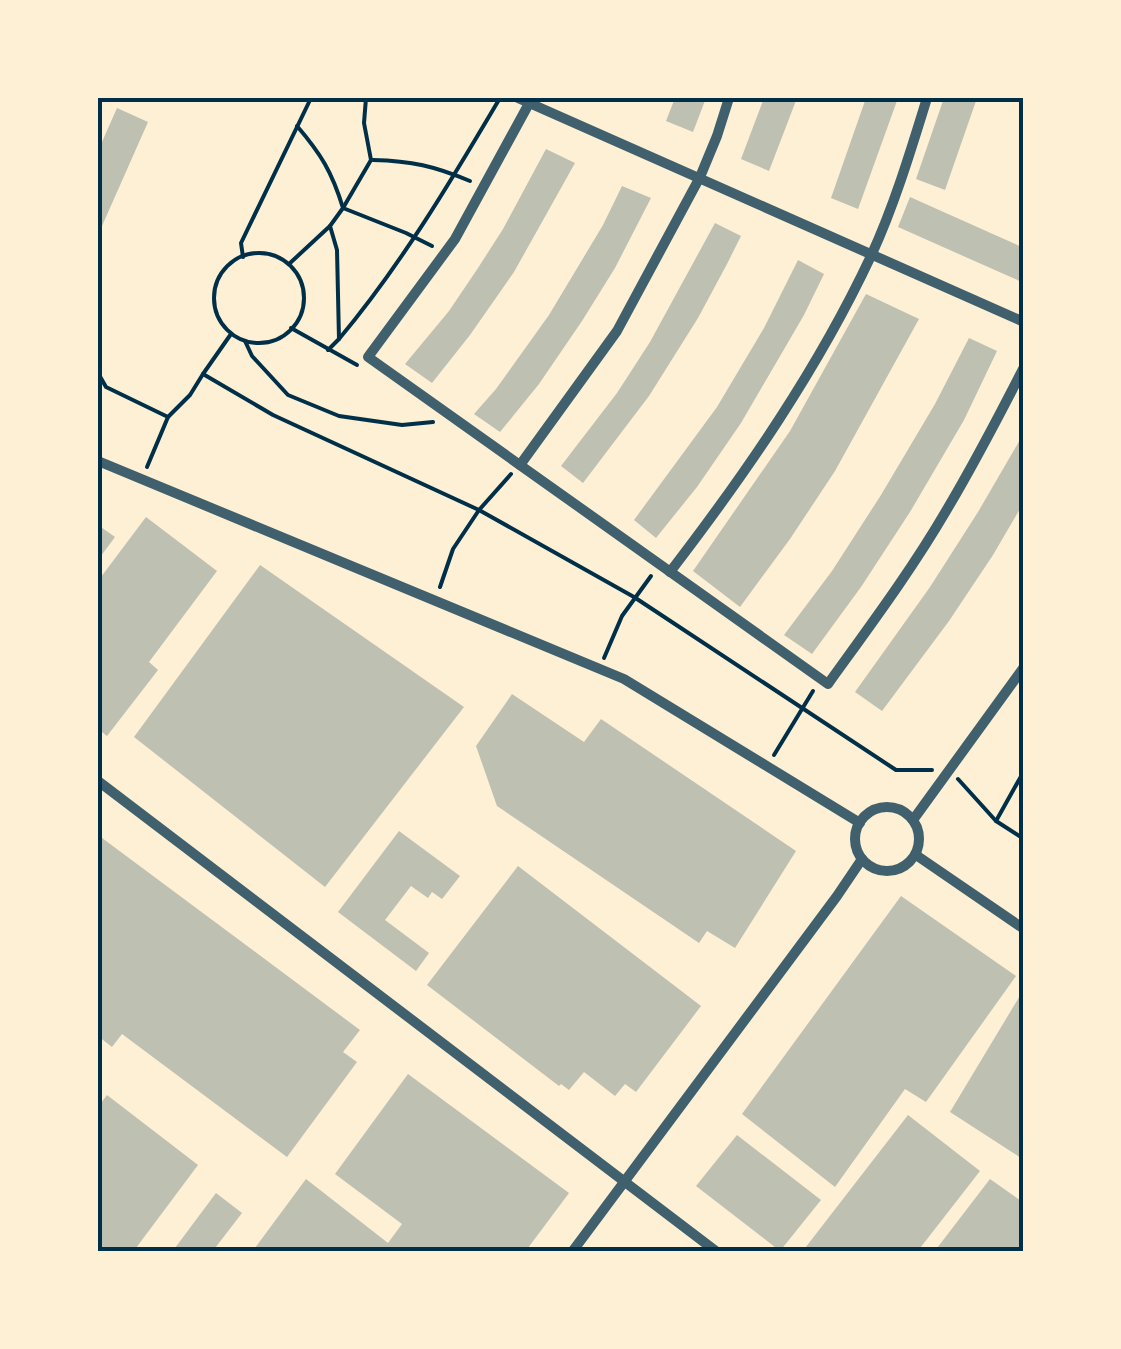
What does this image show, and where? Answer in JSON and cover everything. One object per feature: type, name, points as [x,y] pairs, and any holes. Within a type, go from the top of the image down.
[{"type":"street","points":[[518,98],[531,100],[1024,322]]},
{"type":"street","points":[[520,464],[616,330],[700,177],[729,98]]},
{"type":"street","points":[[670,572],[726,499],[824,346],[872,254],[926,98]]},
{"type":"street","points":[[531,100],[455,240],[368,357],[825,681],[886,603],[945,514],[1024,367]]},
{"type":"street","points":[[98,462],[624,679],[860,823]]},
{"type":"street","points":[[913,820],[1024,667]]},
{"type":"street","points":[[98,781],[717,1252]]},
{"type":"street","points":[[892,808],[913,820],[920,837],[916,855],[907,865],[884,872],[871,868],[862,859],[855,838],[868,814],[892,808]]},
{"type":"street","points":[[916,855],[1024,929]]},
{"type":"street","points":[[572,1252],[862,859]]},
{"type":"path","points":[[243,257],[241,243],[311,98]]},
{"type":"path","points":[[289,264],[330,226],[372,160],[364,123],[366,98]]},
{"type":"path","points":[[328,350],[388,278],[500,98]]},
{"type":"path","points":[[297,126],[321,154],[343,208]]},
{"type":"path","points":[[372,160],[406,161],[442,169],[483,188]]},
{"type":"path","points":[[343,208],[445,253]]},
{"type":"path","points":[[330,226],[337,250],[338,339]]},
{"type":"path","points":[[268,254],[289,264],[303,287],[298,322],[276,340],[260,344],[245,341],[220,322],[214,298],[217,282],[225,269],[243,257],[268,254]]},
{"type":"path","points":[[292,328],[359,366],[368,357]]},
{"type":"path","points":[[142,478],[168,417],[190,395],[231,334]]},
{"type":"path","points":[[245,341],[252,356],[288,395],[339,416],[402,424],[458,421]]},
{"type":"path","points":[[98,373],[106,387],[168,417]]},
{"type":"path","points":[[203,374],[273,415],[480,510],[634,597],[896,770],[949,770],[996,821],[1024,839]]},
{"type":"path","points":[[435,601],[453,549],[520,464]]},
{"type":"path","points":[[599,669],[622,616],[660,564]]},
{"type":"path","points":[[767,767],[802,709],[825,681]]},
{"type":"path","points":[[996,821],[1024,771]]},
{"type":"building","points":[[675,98],[706,98],[693,132],[666,121]]},
{"type":"building","points":[[764,98],[797,98],[769,171],[741,159]]},
{"type":"building","points":[[866,98],[898,98],[858,209],[831,198]]},
{"type":"building","points":[[944,98],[977,98],[945,190],[916,179]]},
{"type":"building","points":[[117,108],[148,122],[98,235],[98,151]]},
{"type":"building","points":[[546,149],[575,163],[514,272],[432,383],[405,364],[478,268]]},
{"type":"building","points":[[622,186],[651,198],[582,321],[500,432],[474,414],[549,315]]},
{"type":"building","points":[[910,197],[1024,248],[1024,283],[898,227]]},
{"type":"building","points":[[715,223],[741,236],[727,264],[649,396],[583,483],[561,466],[650,342]]},
{"type":"building","points":[[798,260],[824,274],[804,315],[741,423],[656,538],[634,520],[717,407],[764,328]]},
{"type":"building","points":[[866,294],[919,319],[835,471],[740,607],[693,571],[790,431]]},
{"type":"building","points":[[969,338],[997,351],[964,420],[910,512],[812,654],[784,635],[832,571],[881,495]]},
{"type":"building","points":[[1024,433],[1024,502],[949,621],[882,711],[855,692],[930,587]]},
{"type":"building","points":[[146,517],[217,571],[149,662],[158,670],[107,736],[98,729],[98,581]]},
{"type":"building","points":[[98,525],[115,537],[98,560]]},
{"type":"building","points":[[260,565],[464,707],[325,887],[134,737]]},
{"type":"building","points":[[512,694],[584,742],[601,719],[796,851],[735,948],[707,931],[699,943],[497,806],[476,746]]},
{"type":"building","points":[[399,831],[460,876],[442,899],[432,892],[428,898],[411,886],[385,920],[429,953],[416,971],[338,912]]},
{"type":"building","points":[[98,835],[360,1030],[343,1052],[357,1062],[287,1157],[122,1034],[112,1047],[98,1036]]},
{"type":"building","points":[[518,866],[701,1006],[636,1092],[625,1084],[615,1096],[584,1072],[569,1090],[559,1086],[427,985]]},
{"type":"building","points":[[901,896],[1016,976],[926,1102],[905,1089],[835,1187],[742,1114]]},
{"type":"building","points":[[1024,989],[1024,1160],[950,1112]]},
{"type":"building","points":[[408,1074],[569,1193],[525,1252],[252,1252],[306,1179],[388,1243],[402,1224],[335,1174]]},
{"type":"building","points":[[107,1095],[198,1165],[133,1252],[98,1252],[98,1107]]},
{"type":"building","points":[[908,1115],[980,1171],[917,1252],[802,1252]]},
{"type":"building","points":[[737,1135],[821,1200],[780,1251],[696,1186]]},
{"type":"building","points":[[990,1179],[1024,1203],[1024,1252],[934,1252]]},
{"type":"building","points":[[216,1193],[242,1213],[212,1252],[172,1252]]}]
